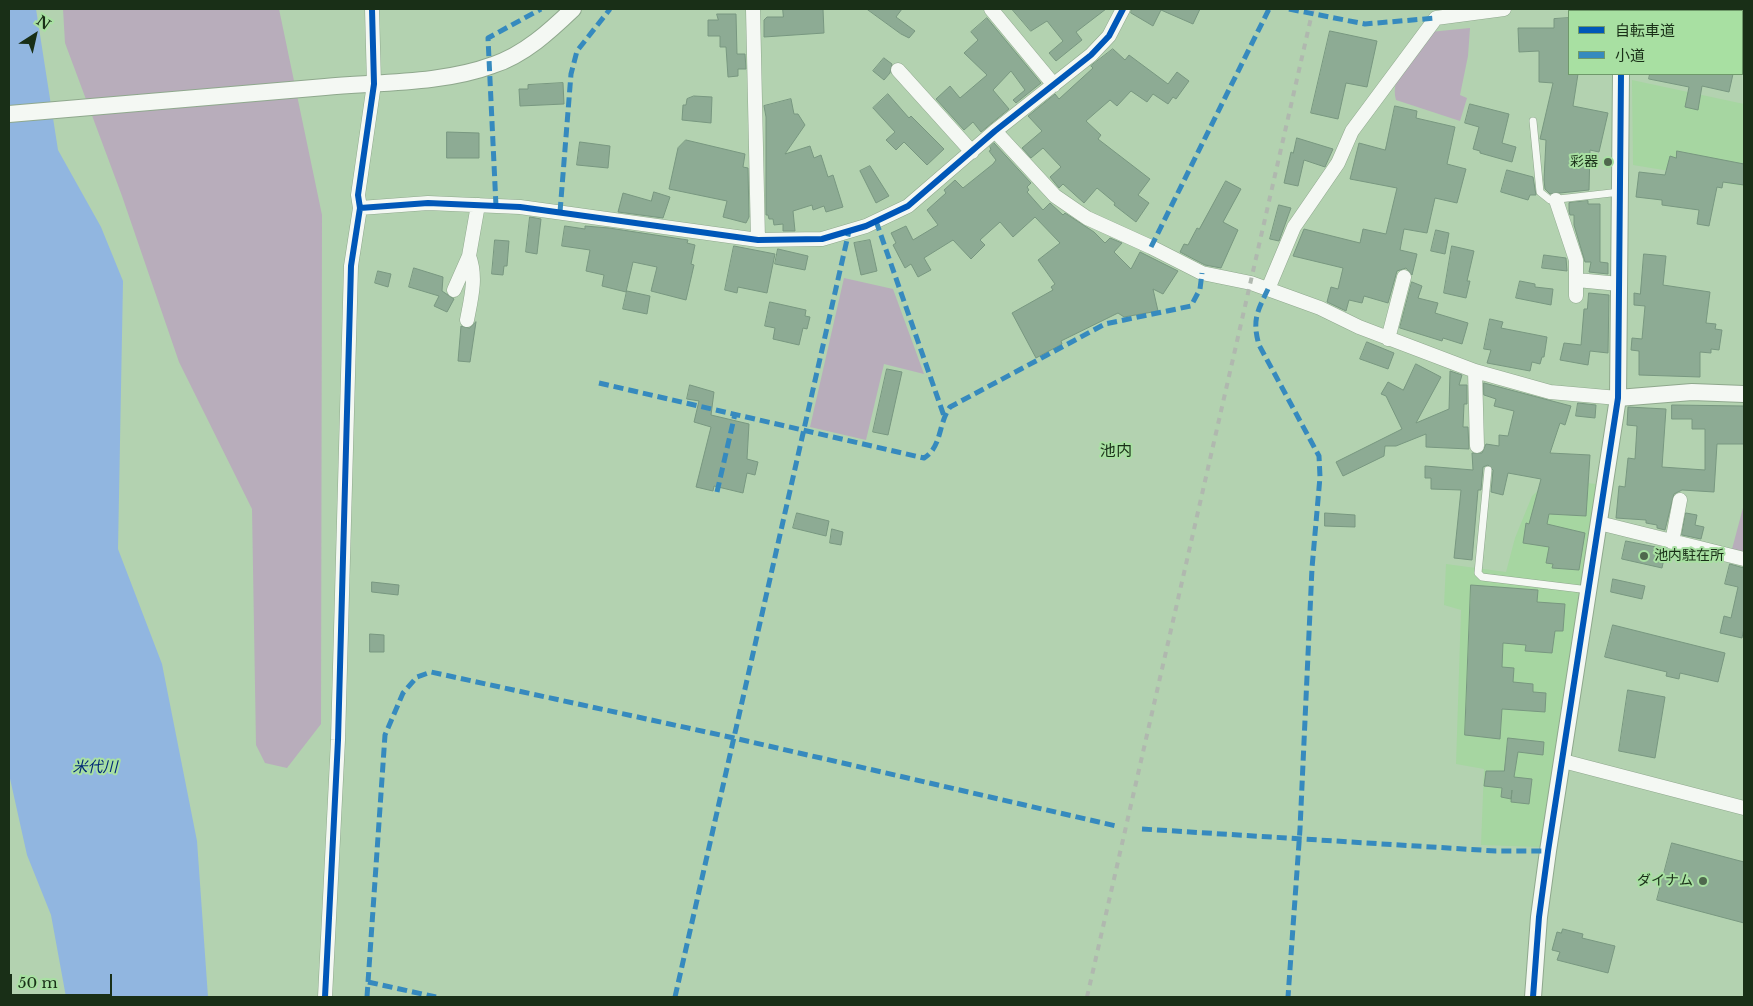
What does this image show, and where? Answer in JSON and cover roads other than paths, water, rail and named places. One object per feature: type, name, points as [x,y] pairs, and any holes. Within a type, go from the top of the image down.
[{"type":"street","points":[[325,997],[338,740],[351,266],[360,208],[358,195],[374,84],[372,9]]},
{"type":"street","points":[[9,114],[354,84],[374,84],[446,76],[495,65],[521,51],[555,26],[573,9]]},
{"type":"street","points":[[753,9],[758,240]]},
{"type":"street","points":[[991,9],[1054,85]]},
{"type":"street","points":[[360,208],[428,203],[520,207],[758,240],[822,239],[866,226],[908,206],[995,131],[1091,55],[1109,36],[1123,9]]},
{"type":"street","points":[[1268,289],[1294,227],[1338,163],[1352,131],[1436,18],[1504,9]]},
{"type":"street","points":[[898,70],[972,152]]},
{"type":"street","points":[[1533,997],[1539,917],[1618,398],[1621,75]]},
{"type":"street","points":[[995,131],[1055,196],[1087,218],[1202,273],[1251,283],[1268,289],[1320,308],[1388,339],[1475,371],[1550,392],[1618,398],[1692,392],[1744,394]]},
{"type":"street","points":[[1556,200],[1576,260],[1576,296]]},
{"type":"street","points":[[454,290],[469,256],[478,205]]},
{"type":"street","points":[[467,320],[473,292],[472,264],[469,256]]},
{"type":"street","points":[[1388,339],[1404,277]]},
{"type":"street","points":[[1577,280],[1619,284]]},
{"type":"street","points":[[1475,371],[1477,446]]},
{"type":"street","points":[[1672,542],[1680,500]]},
{"type":"street","points":[[1600,523],[1744,559]]},
{"type":"street","points":[[1563,761],[1744,808]]},
{"type":"lane","points":[[1532,121],[1540,192],[1550,200],[1556,200],[1620,192]]},
{"type":"lane","points":[[1488,470],[1478,573],[1482,577],[1589,590]]},
{"type":"water","name":"米代川","points":[[9,9],[36,9],[58,150],[101,227],[123,281],[118,549],[162,664],[197,841],[208,997],[66,997],[51,915],[27,855],[9,774]]},
{"type":"railway","points":[[1087,997],[1313,9]]},
{"type":"place","name":"彩器","points":[[1608,162]]},
{"type":"place","name":"池内駐在所","points":[[1644,556]]},
{"type":"place","name":"ダイナム","points":[[1703,881]]},
{"type":"district","name":"池内","points":[[1116,451]]}]
